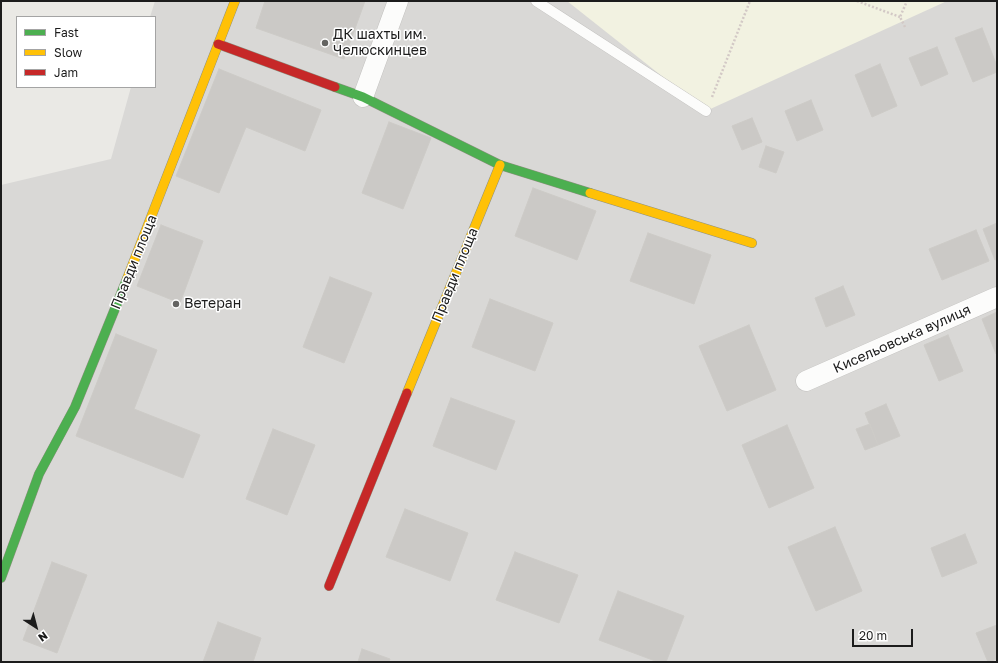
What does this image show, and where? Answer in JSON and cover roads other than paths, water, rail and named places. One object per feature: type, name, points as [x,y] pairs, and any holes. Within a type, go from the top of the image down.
[{"type":"street","name":"Правди площа","points":[[1,578],[39,474],[75,407],[142,242],[235,1]]},
{"type":"street","points":[[363,97],[398,1]]},
{"type":"street","points":[[218,44],[363,97],[500,164],[752,243]]},
{"type":"street","name":"Правди площа","points":[[329,586],[500,164]]},
{"type":"street","name":"Кисельовська вулиця","points":[[806,381],[997,297]]},
{"type":"lane","points":[[536,1],[706,111]]},
{"type":"place","name":"ДК шахты им. Челюскинцев","points":[[325,43]]},
{"type":"place","name":"Ветеран","points":[[176,304]]}]
